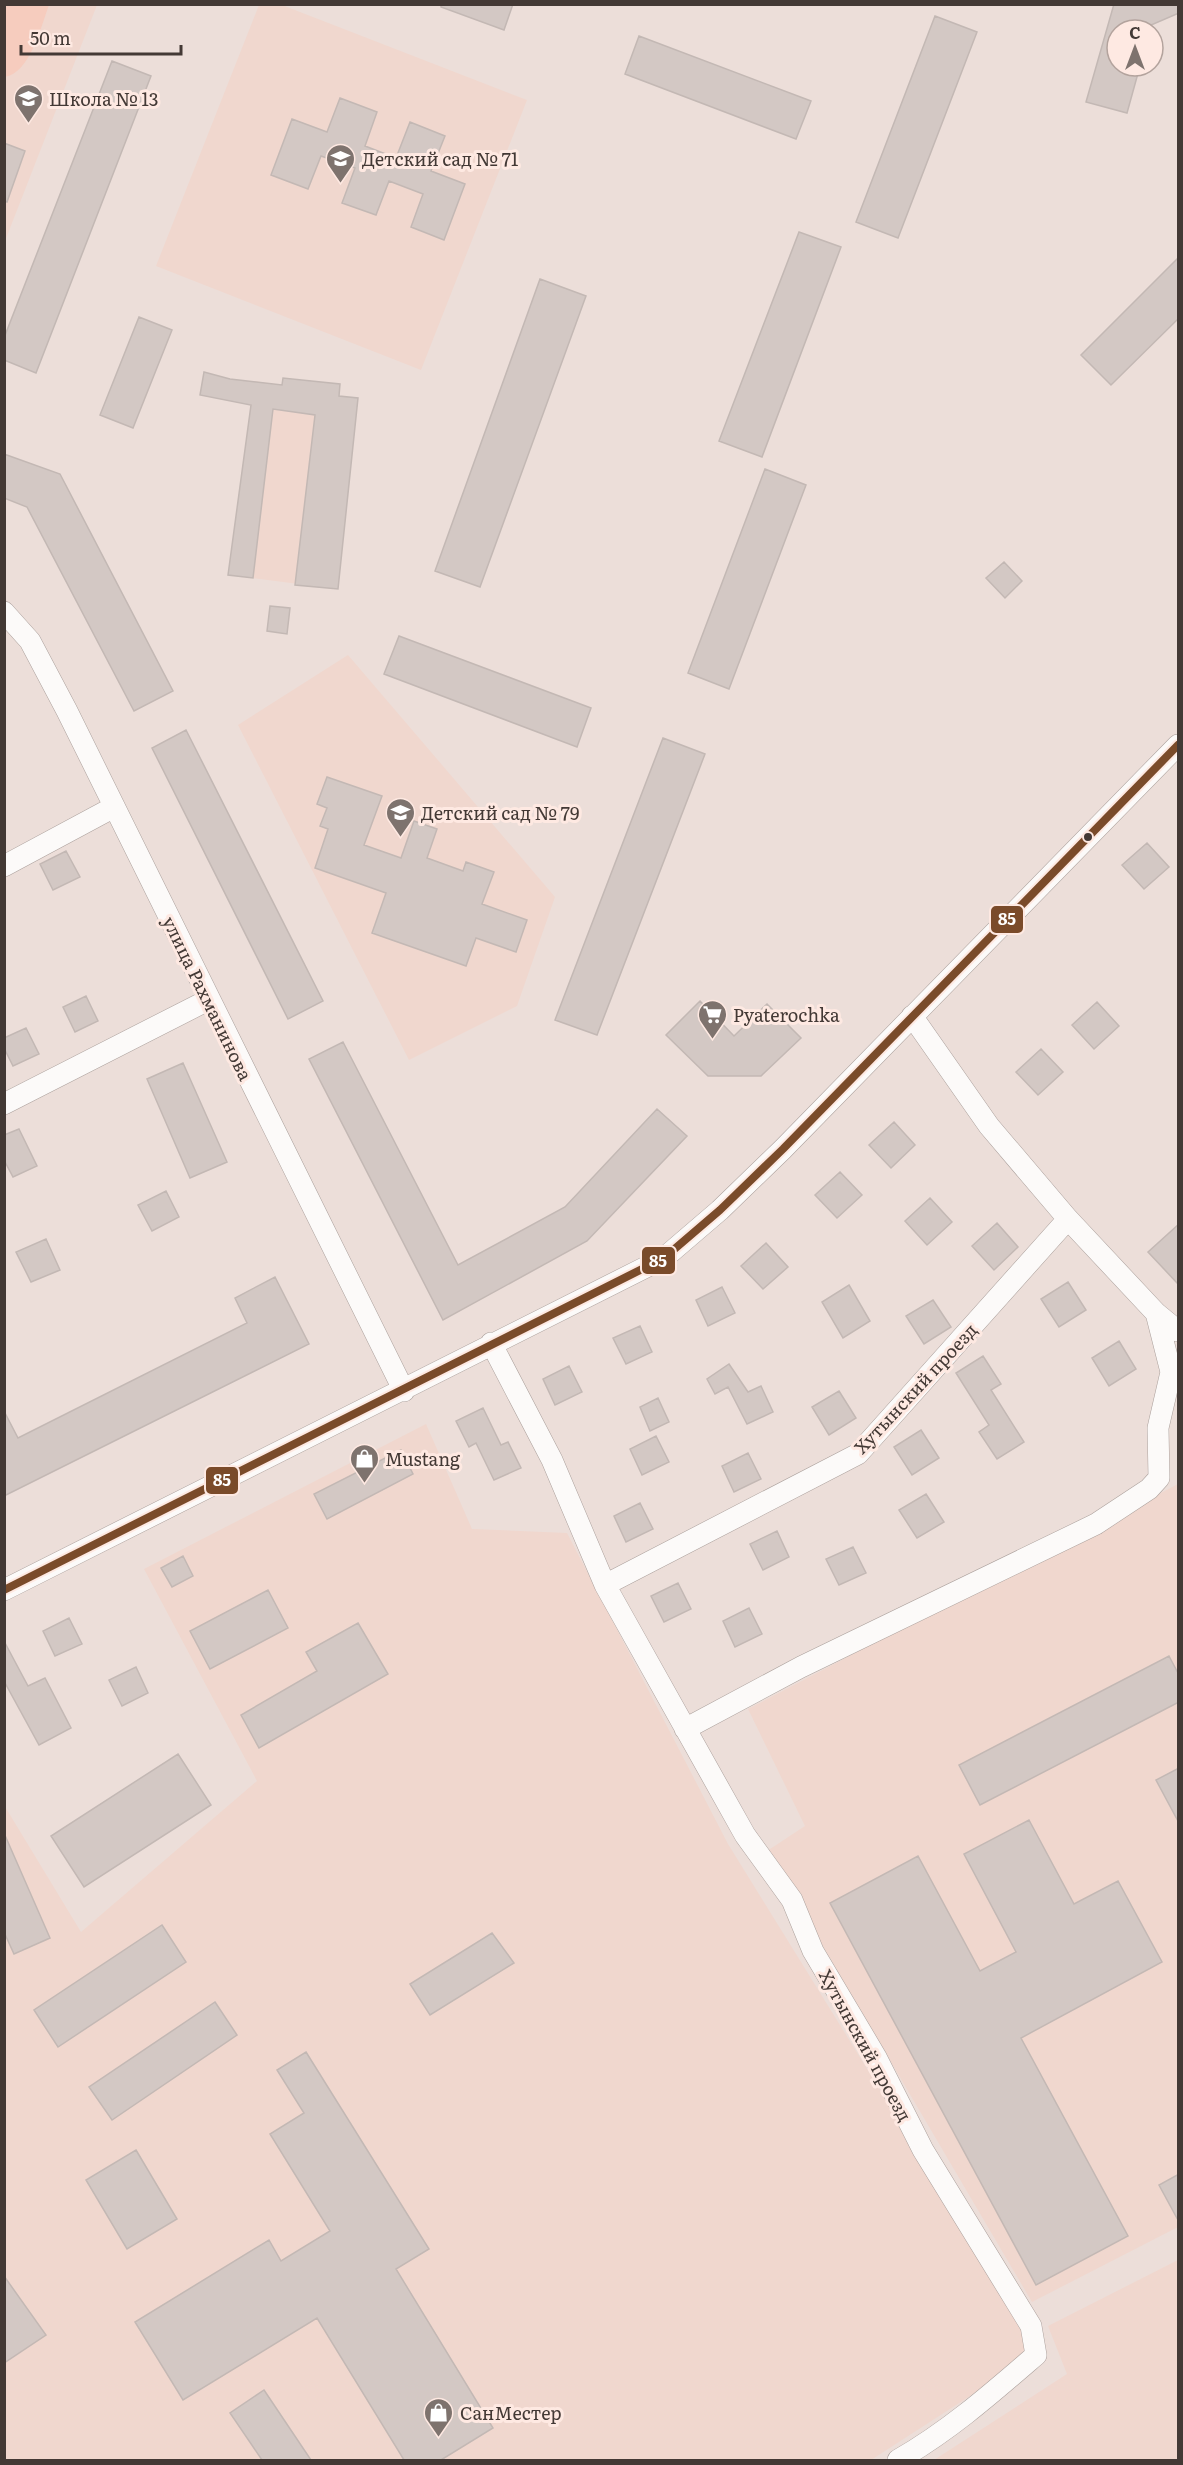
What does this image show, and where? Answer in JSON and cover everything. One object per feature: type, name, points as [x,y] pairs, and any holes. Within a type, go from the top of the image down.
[{"type":"street","name":"улица Рахманинова","points":[[4,612],[20,628],[38,656],[404,1390]]},
{"type":"street","points":[[4,1590],[404,1390],[491,1343],[664,1258],[691,1237],[753,1179],[1179,745]]},
{"type":"street","points":[[4,866],[114,807]]},
{"type":"street","points":[[4,1104],[208,1000]]},
{"type":"street","points":[[912,1016],[989,1126],[1068,1219],[1156,1313],[1179,1331]]},
{"type":"street","name":"Хутынский проезд","points":[[605,1585],[858,1454],[1068,1219]]},
{"type":"street","points":[[685,1729],[801,1667],[1096,1524],[1149,1489],[1159,1478],[1158,1428],[1171,1372],[1156,1313]]},
{"type":"street","name":"Хутынский проезд","points":[[491,1343],[552,1461],[605,1585],[744,1835],[792,1900],[813,1951],[876,2057],[923,2150],[1031,2326],[1036,2355],[926,2445],[898,2460]]},
{"type":"shaded area","points":[[4,5],[49,5],[28,58],[13,74],[4,77]]},
{"type":"shaded area","name":"Школа № 13","points":[[5,5],[97,5],[5,241]]},
{"type":"shaded area","name":"Детский сад № 71","points":[[259,5],[282,5],[527,100],[421,370],[156,266]]},
{"type":"shaded area","points":[[283,378],[340,384],[339,396],[358,398],[338,589],[228,575],[254,381],[282,385]]},
{"type":"shaded area","name":"Детский сад № 79","points":[[348,655],[555,897],[517,1006],[409,1060],[238,725]]},
{"type":"shaded area","points":[[426,1424],[472,1529],[567,1533],[728,1844],[874,2080],[1035,2354],[871,2460],[5,2460],[4,1805],[81,1932],[257,1781],[144,1569]]},
{"type":"shaded area","points":[[1178,1484],[1178,2227],[1032,2302],[767,1851],[805,1826],[748,1709]]},
{"type":"shaded area","points":[[1178,2260],[1178,2460],[934,2460],[1067,2374],[1048,2326]]},
{"type":"building","points":[[441,4],[513,4],[504,30],[441,7]]},
{"type":"building","points":[[1114,4],[1179,4],[1179,13],[1165,19],[1110,18]]},
{"type":"building","points":[[935,16],[977,32],[898,238],[856,222]]},
{"type":"building","points":[[639,36],[811,101],[796,139],[625,74]]},
{"type":"building","points":[[1105,36],[1105,78],[1137,78],[1127,113],[1086,102]]},
{"type":"building","points":[[112,61],[151,76],[36,373],[4,360],[4,338]]},
{"type":"building","points":[[340,98],[377,112],[365,146],[396,158],[410,122],[445,136],[431,171],[465,184],[444,240],[411,227],[423,194],[389,181],[376,215],[342,203],[355,168],[321,156],[308,189],[271,175],[292,119],[327,132]]},
{"type":"building","points":[[4,143],[25,151],[7,202],[4,201]]},
{"type":"building","points":[[799,232],[841,247],[762,457],[719,441]]},
{"type":"building","points":[[1179,257],[1179,318],[1111,385],[1081,355]]},
{"type":"building","points":[[540,279],[586,296],[480,587],[435,571]]},
{"type":"building","points":[[139,317],[172,330],[133,428],[100,415]]},
{"type":"building","points":[[204,372],[230,379],[282,385],[283,378],[340,384],[339,396],[358,398],[338,589],[295,585],[315,415],[273,409],[253,578],[228,575],[251,405],[200,395]]},
{"type":"building","points":[[4,454],[60,474],[173,691],[134,711],[27,507],[4,498]]},
{"type":"building","points":[[765,469],[806,485],[729,689],[688,673]]},
{"type":"building","points":[[1004,562],[1022,581],[1005,598],[986,578]]},
{"type":"building","points":[[270,606],[290,608],[287,634],[267,631]]},
{"type":"building","points":[[399,636],[591,708],[577,747],[384,674]]},
{"type":"building","points":[[186,730],[323,1001],[288,1019],[152,748]]},
{"type":"building","points":[[663,738],[705,754],[597,1035],[555,1020]]},
{"type":"building","points":[[327,777],[382,796],[364,845],[401,858],[414,821],[437,829],[427,858],[463,871],[466,862],[494,872],[482,904],[527,920],[516,952],[476,938],[466,966],[372,933],[386,893],[315,868],[328,829],[320,826],[327,808],[317,804]]},
{"type":"building","points":[[1147,843],[1169,867],[1144,889],[1122,865]]},
{"type":"building","points":[[66,851],[80,877],[53,890],[40,864]]},
{"type":"building","points":[[86,996],[98,1021],[75,1032],[63,1007]]},
{"type":"building","points":[[700,1001],[734,1036],[767,1004],[801,1038],[761,1076],[708,1076],[666,1035]]},
{"type":"building","points":[[1097,1002],[1119,1026],[1094,1049],[1072,1025]]},
{"type":"building","points":[[26,1028],[39,1054],[13,1066],[4,1048],[4,1038]]},
{"type":"building","points":[[343,1042],[458,1265],[565,1207],[657,1109],[687,1136],[587,1241],[443,1320],[309,1059]]},
{"type":"building","points":[[1041,1049],[1063,1072],[1038,1095],[1016,1072]]},
{"type":"building","points":[[183,1063],[227,1162],[190,1178],[147,1079]]},
{"type":"building","points":[[894,1122],[915,1145],[891,1168],[869,1145]]},
{"type":"building","points":[[19,1129],[37,1166],[13,1177],[4,1160],[4,1135]]},
{"type":"building","points":[[840,1172],[862,1195],[837,1218],[815,1195]]},
{"type":"building","points":[[166,1191],[179,1217],[152,1231],[138,1205]]},
{"type":"building","points":[[930,1198],[952,1222],[927,1245],[905,1221]]},
{"type":"building","points":[[997,1223],[1018,1247],[994,1270],[972,1246]]},
{"type":"building","points":[[1179,1224],[1179,1285],[1148,1252]]},
{"type":"building","points":[[46,1239],[60,1270],[31,1282],[16,1252]]},
{"type":"building","points":[[766,1243],[788,1267],[763,1289],[741,1266]]},
{"type":"building","points":[[275,1277],[309,1344],[4,1496],[4,1411],[18,1438],[247,1323],[235,1298]]},
{"type":"building","points":[[1068,1282],[1086,1310],[1059,1327],[1041,1299]]},
{"type":"building","points":[[849,1285],[870,1321],[843,1338],[822,1302]]},
{"type":"building","points":[[722,1287],[735,1313],[708,1326],[696,1300]]},
{"type":"building","points":[[933,1300],[951,1327],[924,1344],[906,1316]]},
{"type":"building","points":[[640,1326],[652,1352],[626,1364],[613,1338]]},
{"type":"building","points":[[1119,1341],[1136,1369],[1109,1386],[1092,1358]]},
{"type":"building","points":[[983,1356],[1001,1384],[991,1390],[1024,1442],[997,1459],[979,1432],[989,1425],[956,1373]]},
{"type":"building","points":[[729,1364],[748,1392],[761,1386],[773,1412],[747,1424],[728,1387],[715,1394],[707,1379]]},
{"type":"building","points":[[569,1366],[582,1392],[555,1405],[543,1379]]},
{"type":"building","points":[[839,1391],[856,1418],[829,1435],[812,1407]]},
{"type":"building","points":[[658,1398],[669,1422],[650,1431],[640,1407]]},
{"type":"building","points":[[483,1408],[501,1445],[508,1442],[521,1468],[494,1480],[476,1443],[469,1447],[456,1421]]},
{"type":"building","points":[[921,1430],[939,1458],[912,1475],[894,1447]]},
{"type":"building","points":[[656,1436],[669,1462],[642,1475],[630,1449]]},
{"type":"building","name":"Mustang","points":[[401,1450],[413,1474],[327,1519],[314,1494]]},
{"type":"building","points":[[748,1453],[761,1479],[734,1492],[722,1466]]},
{"type":"building","points":[[926,1494],[944,1522],[917,1538],[899,1510]]},
{"type":"building","points":[[640,1503],[653,1529],[626,1542],[614,1516]]},
{"type":"building","points":[[777,1531],[789,1557],[763,1570],[750,1544]]},
{"type":"building","points":[[853,1547],[866,1573],[839,1585],[826,1559]]},
{"type":"building","points":[[183,1556],[193,1576],[172,1587],[161,1568]]},
{"type":"building","points":[[678,1583],[691,1609],[664,1622],[651,1596]]},
{"type":"building","points":[[268,1590],[288,1628],[210,1669],[190,1631]]},
{"type":"building","points":[[749,1608],[762,1634],[735,1647],[723,1621]]},
{"type":"building","points":[[69,1618],[82,1644],[55,1656],[43,1631]]},
{"type":"building","points":[[358,1623],[388,1674],[259,1748],[241,1715],[317,1671],[306,1652]]},
{"type":"building","points":[[4,1641],[28,1686],[45,1678],[71,1728],[39,1745],[4,1681]]},
{"type":"building","points":[[1169,1656],[1179,1675],[1179,1702],[980,1805],[959,1765]]},
{"type":"building","points":[[136,1667],[148,1693],[122,1706],[109,1680]]},
{"type":"building","points":[[178,1754],[211,1805],[84,1887],[51,1836]]},
{"type":"building","points":[[1179,1768],[1179,1823],[1156,1780]]},
{"type":"building","points":[[1029,1820],[1074,1904],[1118,1881],[1162,1962],[1021,2038],[1128,2236],[1036,2285],[830,1903],[918,1856],[980,1971],[1016,1952],[964,1854]]},
{"type":"building","points":[[4,1833],[50,1938],[14,1954],[4,1932]]},
{"type":"building","points":[[162,1925],[186,1962],[58,2047],[34,2010]]},
{"type":"building","points":[[492,1933],[514,1963],[430,2015],[410,1984]]},
{"type":"building","points":[[215,2002],[237,2035],[112,2120],[89,2087]]},
{"type":"building","points":[[306,2052],[429,2249],[396,2269],[493,2428],[441,2460],[404,2460],[317,2318],[183,2400],[135,2322],[269,2240],[281,2261],[330,2231],[270,2134],[304,2113],[277,2070]]},
{"type":"building","points":[[136,2150],[177,2219],[127,2249],[86,2180]]},
{"type":"building","points":[[1179,2174],[1179,2222],[1159,2185]]},
{"type":"building","points":[[4,2276],[46,2335],[4,2363]]},
{"type":"building","points":[[264,2390],[311,2460],[262,2460],[230,2413]]},
{"type":"transit line","name":"85","points":[[4,1590],[664,1258],[720,1210],[783,1149],[1178,745]]},
{"type":"place","name":"Школа № 13","points":[[28,124]]},
{"type":"place","name":"Детский сад № 71","points":[[341,184]]},
{"type":"place","name":"Детский сад № 79","points":[[400,838]]},
{"type":"place","name":"Pyaterochka","points":[[712,1040]]},
{"type":"place","name":"Mustang","points":[[364,1484]]},
{"type":"place","name":"СанМестер","points":[[439,2438]]}]
